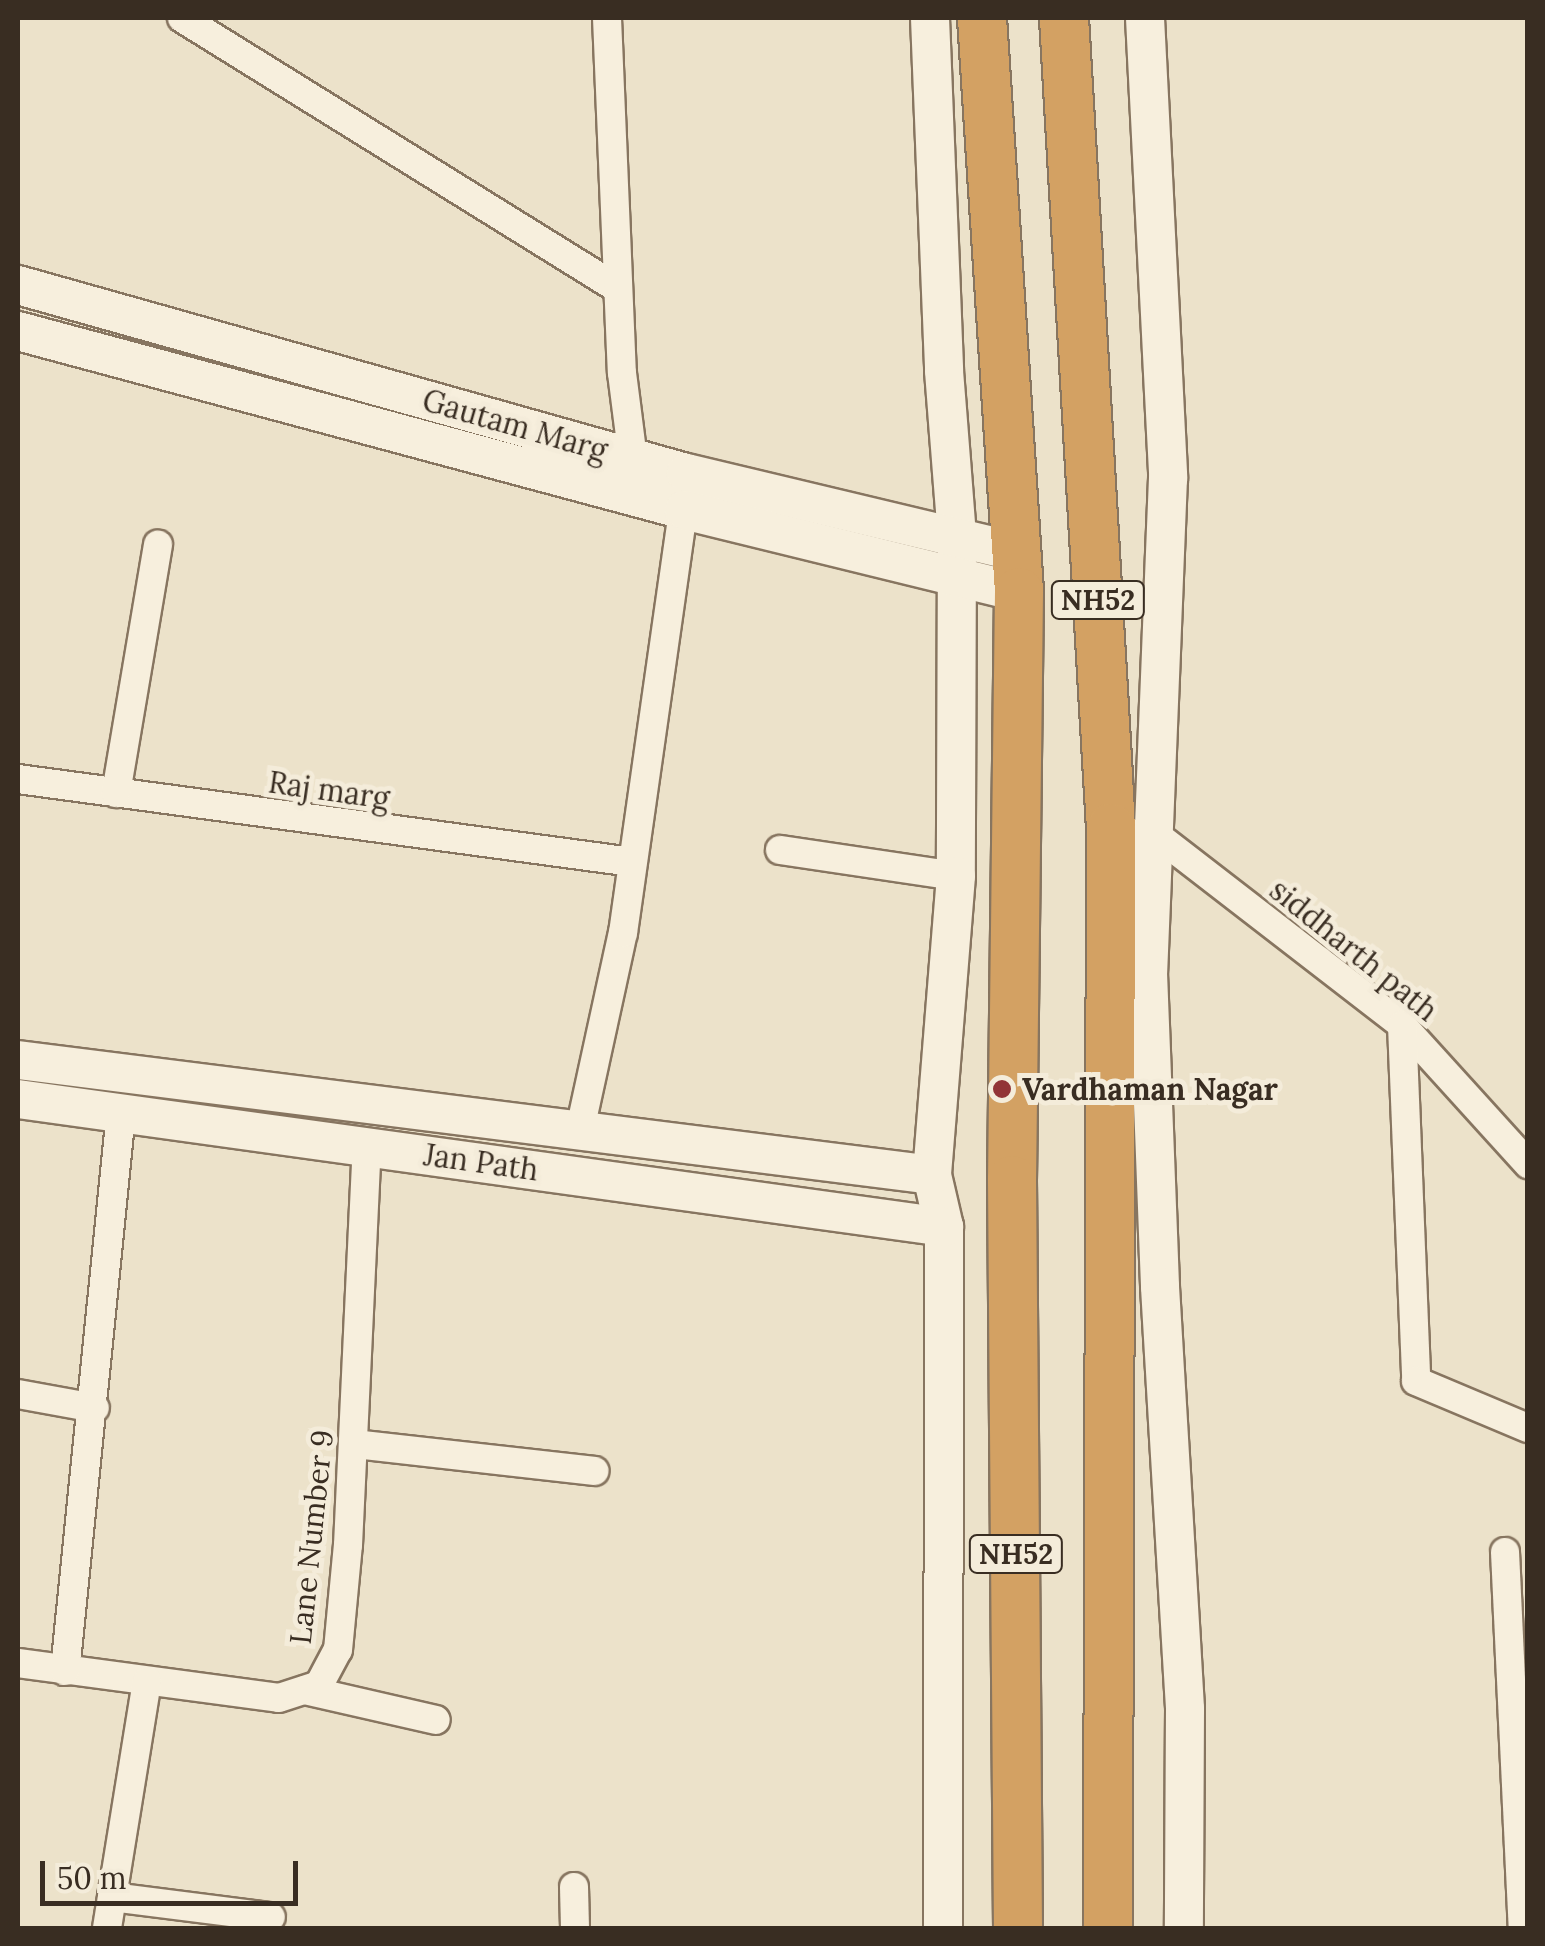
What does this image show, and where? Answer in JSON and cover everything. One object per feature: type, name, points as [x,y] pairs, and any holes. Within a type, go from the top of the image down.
[{"type":"highway","name":"NH52","points":[[982,18],[1018,572],[1012,1180],[1018,1928]]},
{"type":"highway","name":"NH52","points":[[1064,18],[1133,831],[1108,1928]]},
{"type":"street","points":[[182,18],[617,288]]},
{"type":"street","points":[[606,18],[622,373],[636,496]]},
{"type":"street","points":[[930,18],[944,370],[957,537],[956,876],[932,1175],[944,1227],[943,1928]]},
{"type":"street","points":[[1145,18],[1168,478],[1133,831],[1148,972],[1160,1287],[1185,1709],[1184,1928]]},
{"type":"street","name":"Gautam Marg","points":[[18,285],[686,473],[957,537],[1018,572]]},
{"type":"street","points":[[18,330],[684,510],[957,575],[1018,572]]},
{"type":"street","points":[[579,1134],[623,933],[684,510],[686,473]]},
{"type":"street","points":[[116,794],[158,545]]},
{"type":"street","name":"Raj marg","points":[[18,779],[632,862]]},
{"type":"street","name":"siddharth path","points":[[1133,831],[1402,1024],[1528,1164]]},
{"type":"street","points":[[780,850],[956,876]]},
{"type":"street","points":[[1402,1024],[1416,1382],[1528,1428]]},
{"type":"street","name":"Jan Path","points":[[18,1060],[579,1134],[932,1175]]},
{"type":"street","name":"Jan Path","points":[[18,1098],[944,1227]]},
{"type":"street","points":[[66,1670],[122,1113]]},
{"type":"street","name":"Lane Number 9","points":[[18,1663],[279,1698],[319,1685],[338,1650],[354,1444],[367,1147]]},
{"type":"street","points":[[18,1394],[95,1408]]},
{"type":"street","points":[[354,1444],[594,1471]]},
{"type":"street","points":[[1505,1552],[1523,1928]]},
{"type":"street","points":[[107,1928],[146,1681]]},
{"type":"street","points":[[305,1690],[436,1720]]},
{"type":"street","points":[[574,1887],[575,1928]]},
{"type":"street","points":[[112,1897],[271,1918]]},
{"type":"place","name":"Vardhaman Nagar","points":[[1002,1089]]}]
